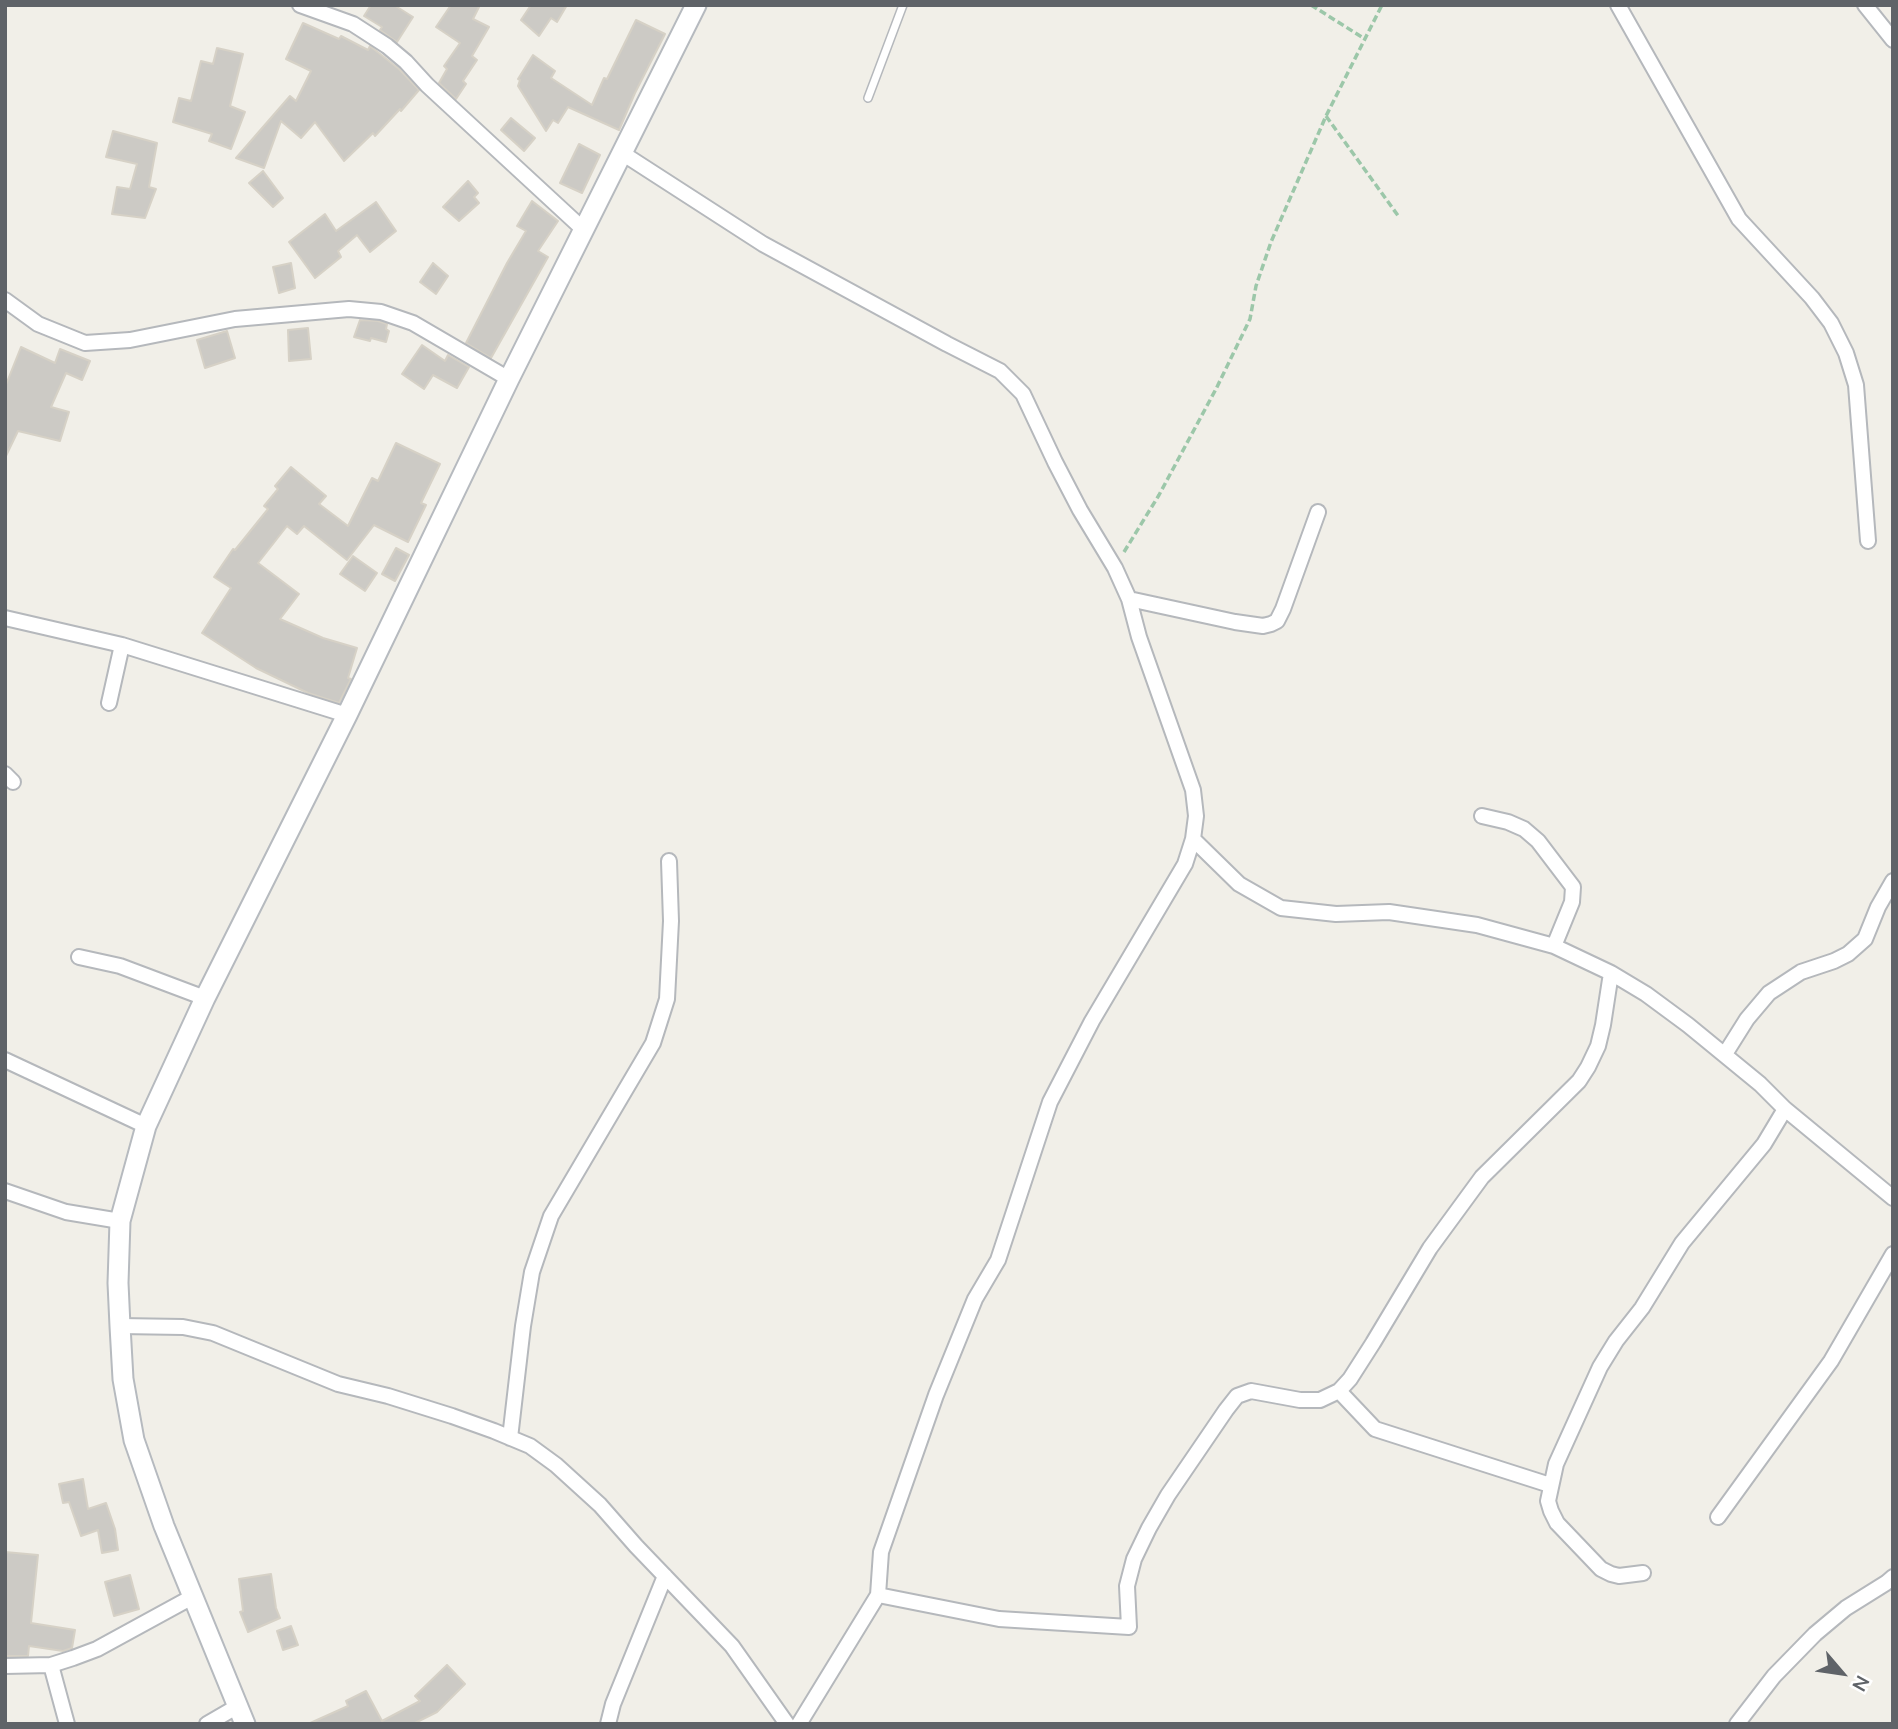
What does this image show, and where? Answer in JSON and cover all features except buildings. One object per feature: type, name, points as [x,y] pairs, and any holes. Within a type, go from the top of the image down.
[{"type":"street","points":[[300,5],[353,24],[387,46],[584,230]]},
{"type":"street","points":[[207,1724],[242,1715],[163,1525],[134,1440],[123,1379],[118,1283],[120,1220],[146,1126],[205,998],[696,5]]},
{"type":"street","points":[[1618,5],[1739,219],[1812,298],[1831,323],[1846,353],[1856,385],[1868,541]]},
{"type":"street","points":[[1865,5],[1893,40]]},
{"type":"street","points":[[621,153],[763,244],[947,345],[1000,371],[1023,394],[1055,463],[1115,568],[1129,599],[1139,637],[1194,790],[1196,816],[1193,839],[1185,864],[1092,1021],[1050,1102],[998,1260],[975,1299],[936,1395],[881,1552],[878,1595],[799,1724]]},
{"type":"street","points":[[5,300],[38,324],[85,343],[130,340],[236,319],[349,310],[381,312],[413,323],[509,379]]},
{"type":"street","points":[[1129,599],[1235,622],[1263,626],[1271,624],[1277,621],[1283,609],[1318,512]]},
{"type":"street","points":[[5,618],[122,645],[347,715]]},
{"type":"street","points":[[109,703],[122,645]]},
{"type":"street","points":[[1482,816],[1524,829],[1538,841],[1573,887],[1572,902],[1554,946]]},
{"type":"street","points":[[1193,839],[1240,884],[1281,908],[1336,914],[1389,912],[1477,925],[1554,946],[1611,973],[1646,994],[1688,1025],[1760,1084],[1784,1109],[1893,1198]]},
{"type":"street","points":[[510,1438],[532,1272],[547,1227],[572,1179],[653,1043],[667,999],[671,921],[669,861]]},
{"type":"street","points":[[1725,1055],[1752,1012],[1769,993],[1801,972],[1848,954],[1865,939],[1878,907],[1893,881]]},
{"type":"street","points":[[79,957],[120,966],[205,998]]},
{"type":"street","points":[[878,1595],[999,1619],[1129,1627],[1127,1586],[1134,1559],[1168,1495],[1237,1396],[1251,1391],[1300,1400],[1320,1400],[1339,1391],[1350,1379],[1430,1248],[1482,1177],[1580,1081],[1598,1046],[1604,1025],[1611,973]]},
{"type":"street","points":[[5,1060],[146,1126]]},
{"type":"street","points":[[1643,1573],[1619,1576],[1601,1569],[1557,1523],[1548,1501],[1556,1464],[1600,1367],[1642,1308],[1682,1243],[1764,1144],[1784,1109]]},
{"type":"street","points":[[5,1191],[66,1212],[120,1220]]},
{"type":"street","points":[[1718,1517],[1830,1361],[1893,1254]]},
{"type":"street","points":[[120,1326],[183,1327],[213,1333],[338,1384],[388,1396],[484,1427],[530,1446],[556,1465],[600,1505],[732,1646],[787,1724]]},
{"type":"street","points":[[1339,1391],[1375,1429],[1550,1485]]},
{"type":"street","points":[[608,1724],[612,1704],[665,1576]]},
{"type":"street","points":[[1737,1724],[1774,1676],[1815,1634],[1846,1608],[1893,1577]]},
{"type":"street","points":[[5,1665],[51,1665],[97,1648],[194,1596]]},
{"type":"street","points":[[51,1665],[67,1724]]},
{"type":"lane","points":[[868,98],[899,7]]},
{"type":"path","points":[[1311,5],[1365,39]]},
{"type":"path","points":[[1115,568],[1165,483],[1250,319],[1256,286],[1271,242],[1326,116],[1382,5]]},
{"type":"path","points":[[1326,116],[1399,217]]}]
